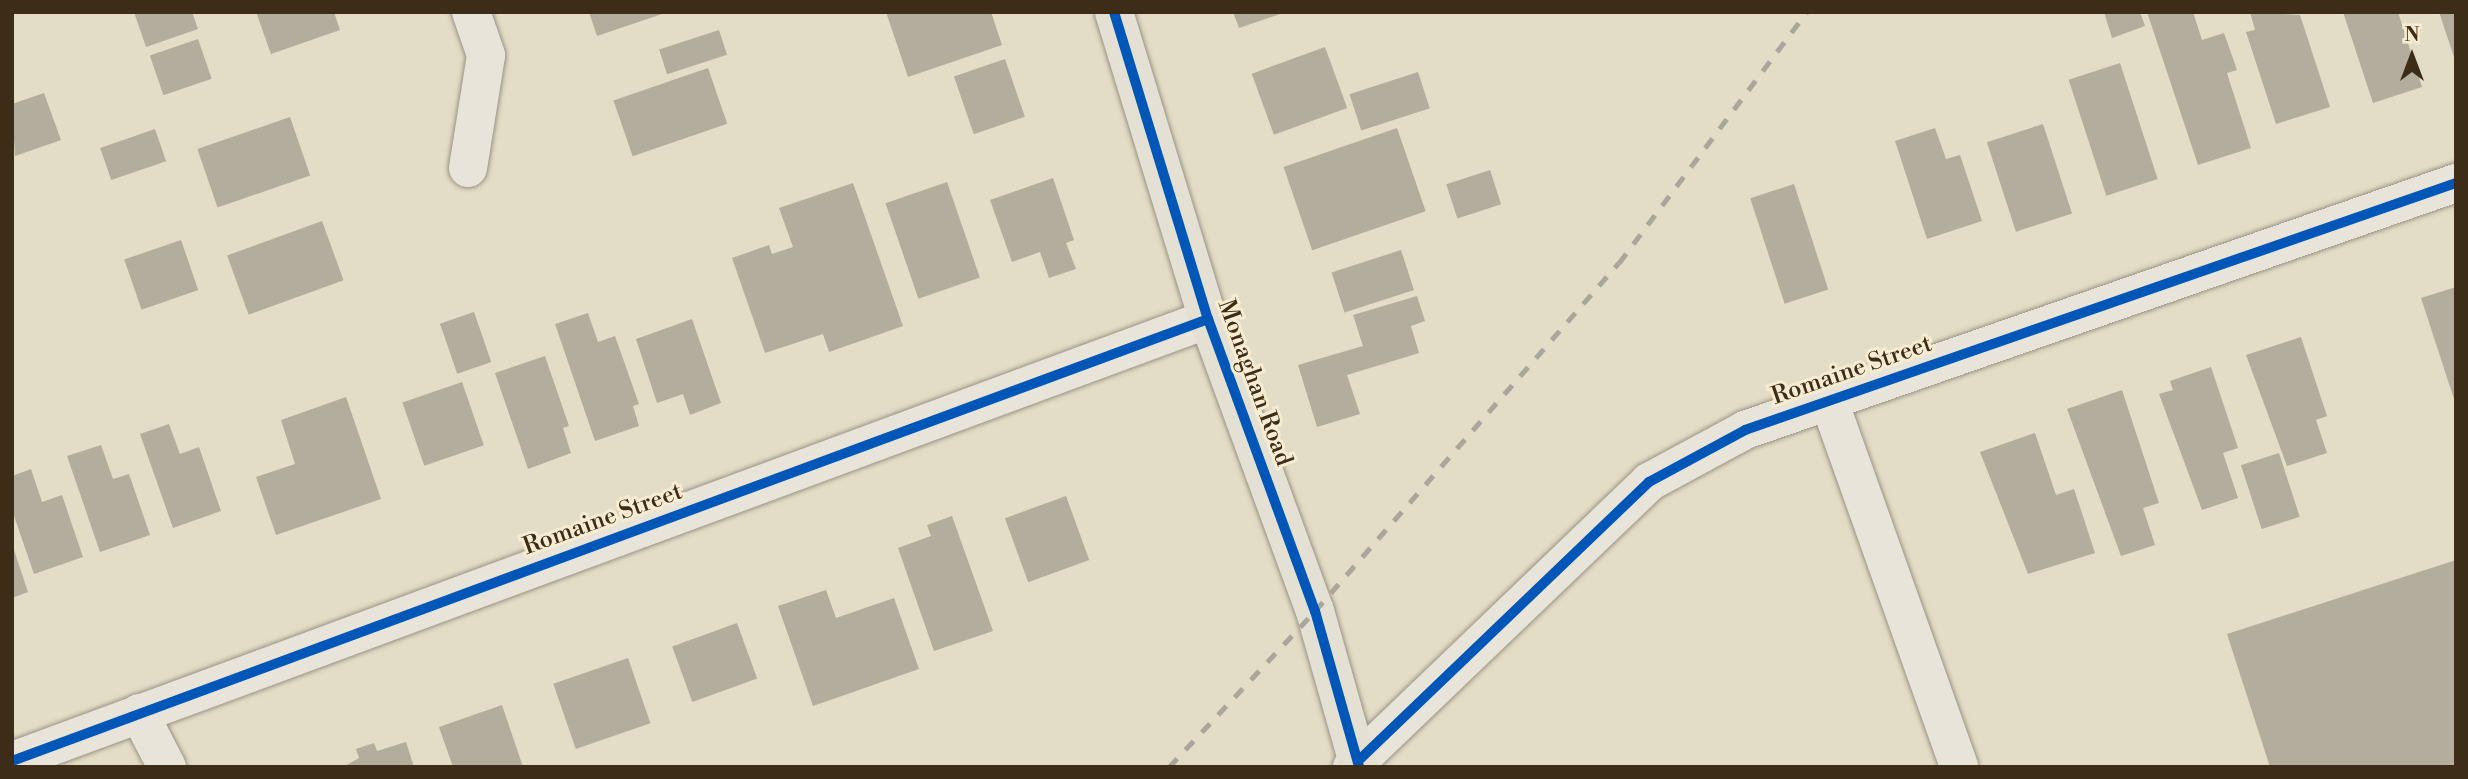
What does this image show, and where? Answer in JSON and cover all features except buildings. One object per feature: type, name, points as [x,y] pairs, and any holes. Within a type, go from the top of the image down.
[{"type":"main road","name":"Monaghan Road","points":[[1114,12],[1208,319],[1315,611],[1356,765]]},
{"type":"street","points":[[468,168],[486,55],[471,12]]},
{"type":"street","name":"Romaine Street","points":[[1356,765],[1649,482],[1745,430],[2456,183]]},
{"type":"street","name":"Romaine Street","points":[[12,761],[1208,319]]},
{"type":"street","points":[[1829,401],[1959,767]]},
{"type":"street","points":[[139,713],[167,767]]},
{"type":"railway","points":[[1169,767],[1315,611],[1619,263],[1807,12]]},
{"type":"cycle path","points":[[1114,12],[1208,319],[1315,611],[1359,767]]},
{"type":"cycle path","points":[[1358,761],[1649,482],[1745,430],[2456,183]]},
{"type":"cycle path","points":[[12,761],[1208,319]]}]
